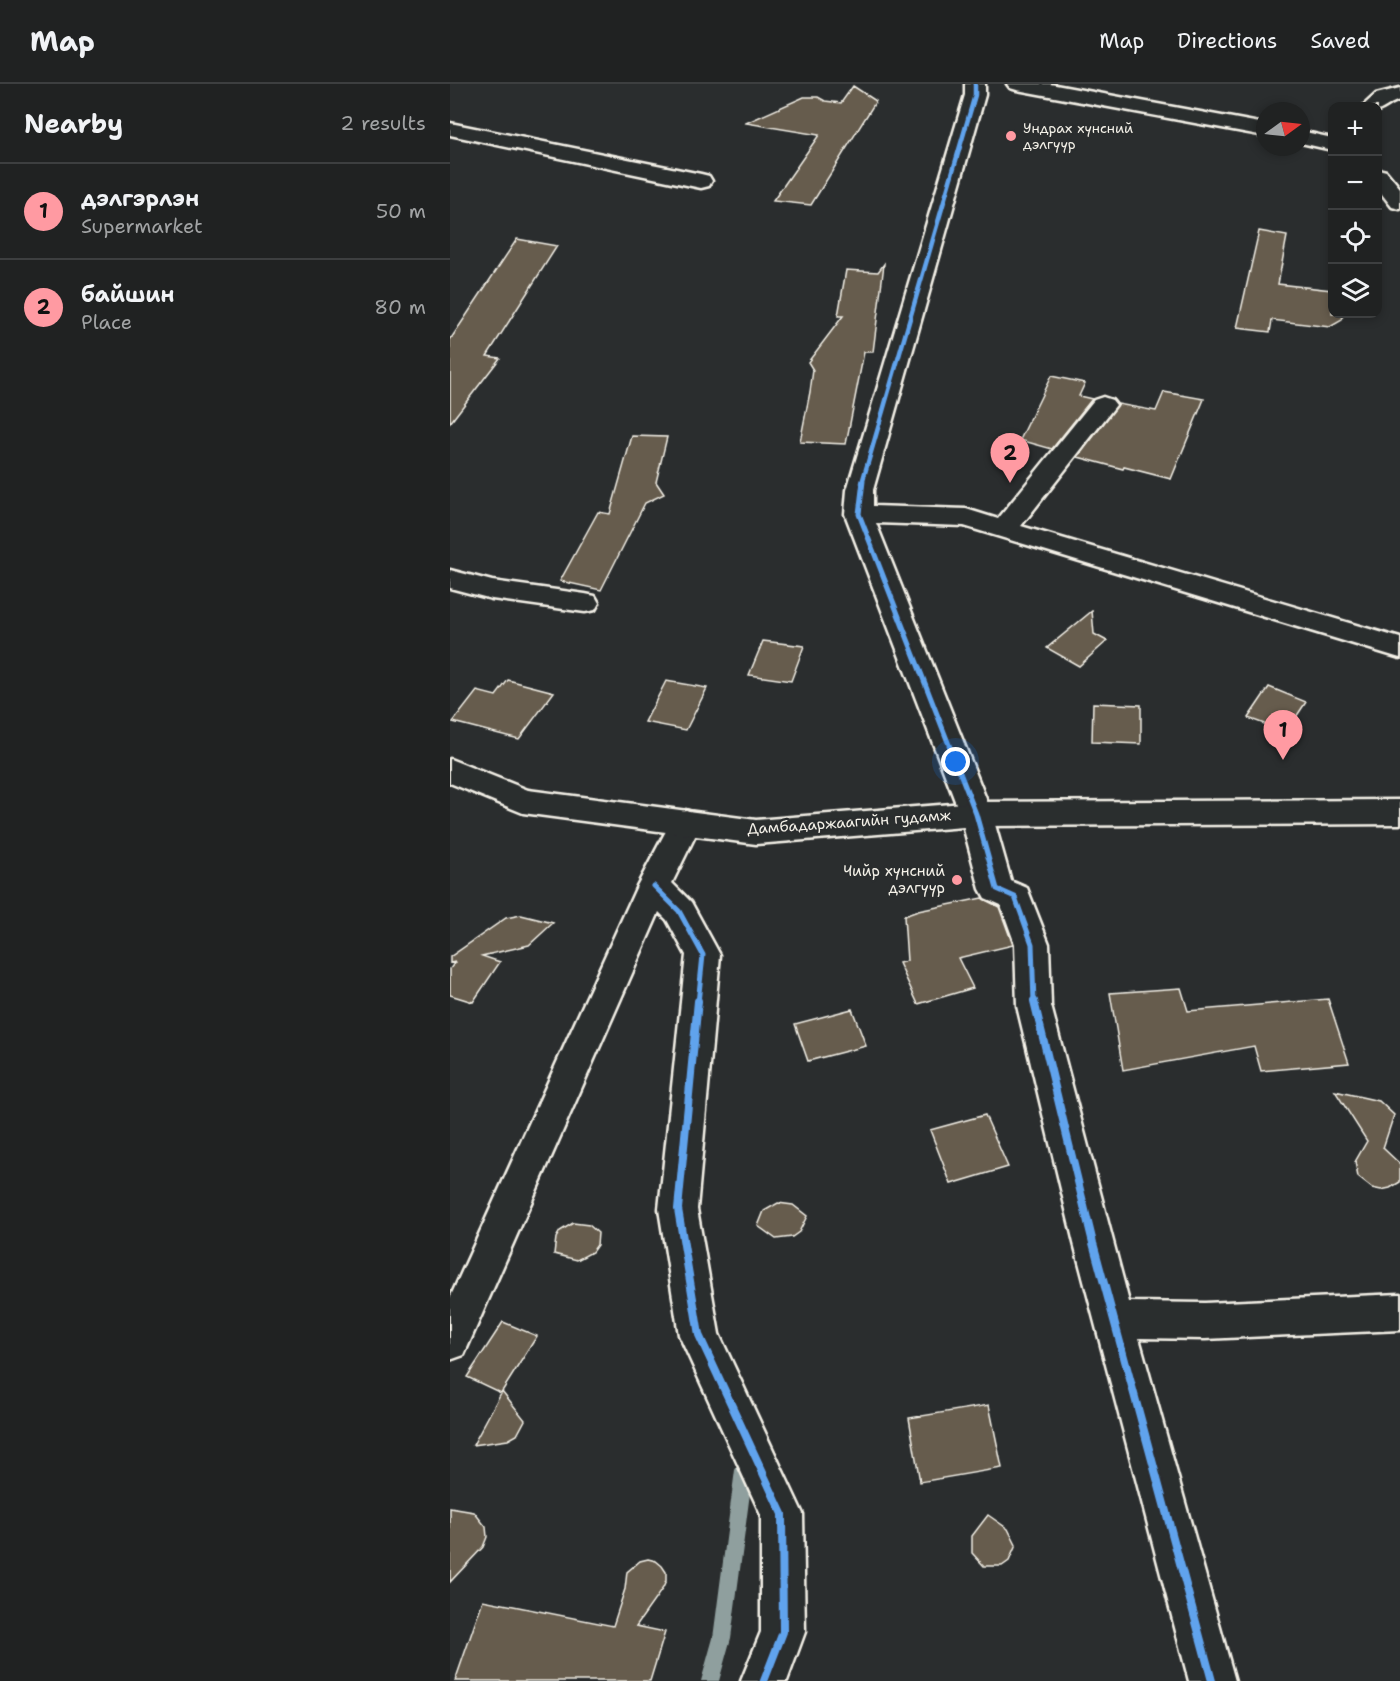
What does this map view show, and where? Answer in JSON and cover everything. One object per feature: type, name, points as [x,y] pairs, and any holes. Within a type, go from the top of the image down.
[{"type":"street","points":[[975,84],[975,95],[860,490],[859,514],[976,814],[997,889],[1015,897],[1032,944],[1034,1006],[1093,1243],[1212,1681]]},
{"type":"street","points":[[1017,84],[1256,128]]},
{"type":"street","points":[[1378,102],[1383,98],[1400,94]]},
{"type":"street","points":[[450,129],[701,181]]},
{"type":"street","points":[[1310,138],[1328,140]]},
{"type":"street","points":[[1382,182],[1400,202]]},
{"type":"street","points":[[1005,528],[1103,405]]},
{"type":"street","points":[[859,514],[966,518],[1400,648]]},
{"type":"street","points":[[450,579],[492,590],[585,603]]},
{"type":"street","name":"Дамбадаржаагийн гудамж","points":[[450,770],[523,801],[756,832],[976,814],[1400,812]]},
{"type":"street","points":[[450,1342],[654,886],[686,822]]},
{"type":"street","points":[[654,886],[680,911],[703,954],[678,1209],[699,1335],[782,1514],[783,1632],[764,1681]]},
{"type":"street","points":[[1114,1320],[1205,1321],[1400,1312]]},
{"type":"building","points":[[853,86],[876,101],[811,205],[773,201],[819,135],[746,123],[804,97],[818,97],[825,101],[841,103]]},
{"type":"building","points":[[1259,231],[1287,236],[1278,284],[1328,290],[1328,318],[1342,318],[1330,327],[1272,320],[1270,332],[1237,328]]},
{"type":"building","points":[[517,239],[557,246],[487,356],[500,358],[450,423],[450,340]]},
{"type":"building","points":[[884,264],[873,352],[864,352],[846,444],[800,442],[813,370],[808,362],[843,316],[838,316],[846,270],[878,272]]},
{"type":"building","points":[[1051,376],[1085,383],[1079,396],[1092,399],[1052,449],[1020,440]]},
{"type":"building","points":[[1164,392],[1204,399],[1171,479],[1078,457],[1118,404],[1156,411]]},
{"type":"building","points":[[632,436],[667,437],[656,482],[664,494],[645,503],[601,590],[560,581],[598,512],[610,514]]},
{"type":"building","points":[[1092,611],[1094,634],[1107,641],[1079,666],[1047,648]]},
{"type":"building","points":[[763,641],[804,646],[791,681],[749,675]]},
{"type":"building","points":[[508,680],[554,692],[519,739],[453,722],[477,691],[496,696]]},
{"type":"building","points":[[666,681],[707,688],[686,730],[645,722]]},
{"type":"building","points":[[1269,687],[1306,702],[1286,732],[1248,718]]},
{"type":"building","points":[[1093,703],[1141,705],[1141,744],[1092,742]]},
{"type":"building","points":[[982,898],[999,907],[1013,945],[958,958],[973,988],[918,1004],[899,963],[907,961],[904,916]]},
{"type":"building","points":[[521,915],[553,923],[529,945],[482,956],[500,962],[473,1002],[450,995],[450,969],[455,962],[450,963],[450,957],[506,918]]},
{"type":"building","points":[[1181,988],[1188,1011],[1328,999],[1349,1063],[1261,1071],[1254,1046],[1123,1070],[1110,993]]},
{"type":"building","points":[[852,1009],[866,1046],[808,1061],[795,1024]]},
{"type":"building","points":[[1335,1091],[1379,1101],[1394,1115],[1383,1148],[1400,1164],[1400,1182],[1381,1190],[1372,1188],[1358,1177],[1355,1162],[1367,1141]]},
{"type":"building","points":[[985,1115],[1008,1167],[951,1184],[930,1130]]},
{"type":"building","points":[[778,1203],[793,1205],[807,1216],[799,1232],[792,1237],[776,1239],[758,1226],[764,1211]]},
{"type":"building","points":[[573,1223],[589,1225],[598,1233],[597,1245],[592,1252],[577,1260],[554,1254],[556,1238],[560,1231]]},
{"type":"building","points":[[503,1322],[537,1336],[501,1393],[467,1377]]},
{"type":"building","points":[[502,1391],[525,1420],[517,1435],[508,1440],[473,1445]]},
{"type":"building","points":[[989,1405],[1002,1468],[920,1482],[909,1418]]},
{"type":"building","points":[[450,1508],[474,1512],[486,1527],[487,1537],[483,1547],[450,1582]]},
{"type":"building","points":[[988,1515],[1008,1529],[1016,1545],[1009,1561],[1002,1566],[984,1566],[972,1553],[972,1536]]},
{"type":"building","points":[[648,1559],[656,1561],[666,1572],[663,1588],[636,1626],[665,1632],[650,1681],[455,1681],[483,1600],[613,1626],[625,1589],[627,1572],[640,1561]]},
{"type":"waterway","points":[[710,1681],[722,1638],[744,1470]]},
{"type":"cycle path","points":[[975,84],[975,95],[860,490],[859,514],[976,814],[997,889],[1015,897],[1032,944],[1034,1006],[1093,1243],[1212,1681]]},
{"type":"cycle path","points":[[654,886],[679,911],[703,955],[678,1209],[699,1335],[782,1514],[783,1632],[764,1681]]},
{"type":"place","name":"Ундрах хүнсний дэлгүүр","points":[[1011,136]]},
{"type":"place","name":"байшин","points":[[1010,483]]},
{"type":"place","name":"дэлгэрлэн","points":[[1283,760]]},
{"type":"place","name":"Чийр хүнсний дэлгүүр","points":[[957,880]]}]
